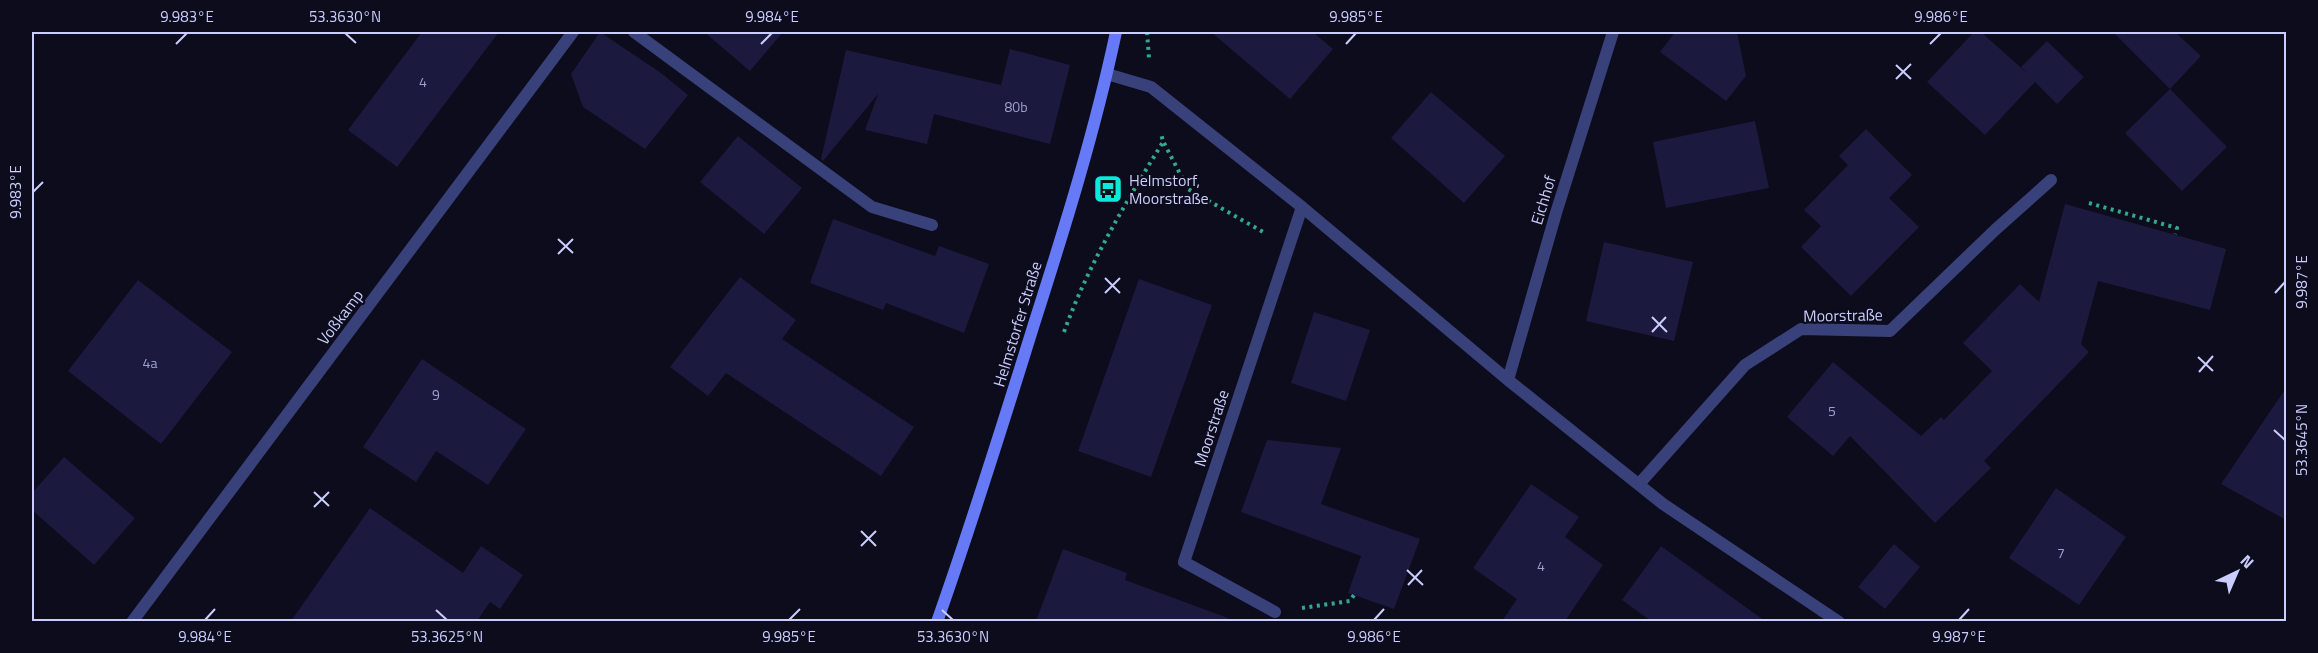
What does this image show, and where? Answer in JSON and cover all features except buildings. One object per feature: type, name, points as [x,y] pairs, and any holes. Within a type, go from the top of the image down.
[{"type":"main road","name":"Helmstorfer Straße","points":[[937,621],[973,520],[1064,228],[1107,74],[1116,32]]},
{"type":"street","name":"Voßkamp","points":[[132,621],[573,32]]},
{"type":"street","points":[[634,32],[872,207],[932,225]]},
{"type":"street","name":"Eichhof","points":[[1508,380],[1556,213],[1613,32]]},
{"type":"street","points":[[1107,74],[1151,87],[1302,207],[1508,380],[1663,504],[1839,621]]},
{"type":"street","name":"Moorstraße","points":[[1639,484],[1745,365],[1801,329],[1890,331],[1995,230],[2051,180]]},
{"type":"street","name":"Moorstraße","points":[[1275,612],[1184,562],[1302,207]]},
{"type":"path","points":[[1151,87],[1163,142],[1188,189],[1289,247]]},
{"type":"path","points":[[1063,334],[1075,301],[1131,195],[1163,142]]},
{"type":"path","points":[[2089,203],[2177,228],[2175,234]]},
{"type":"path","points":[[1275,612],[1350,601],[1354,595]]},
{"type":"place","name":"Helmstorf, Moorstraße","points":[[1108,189]]}]
